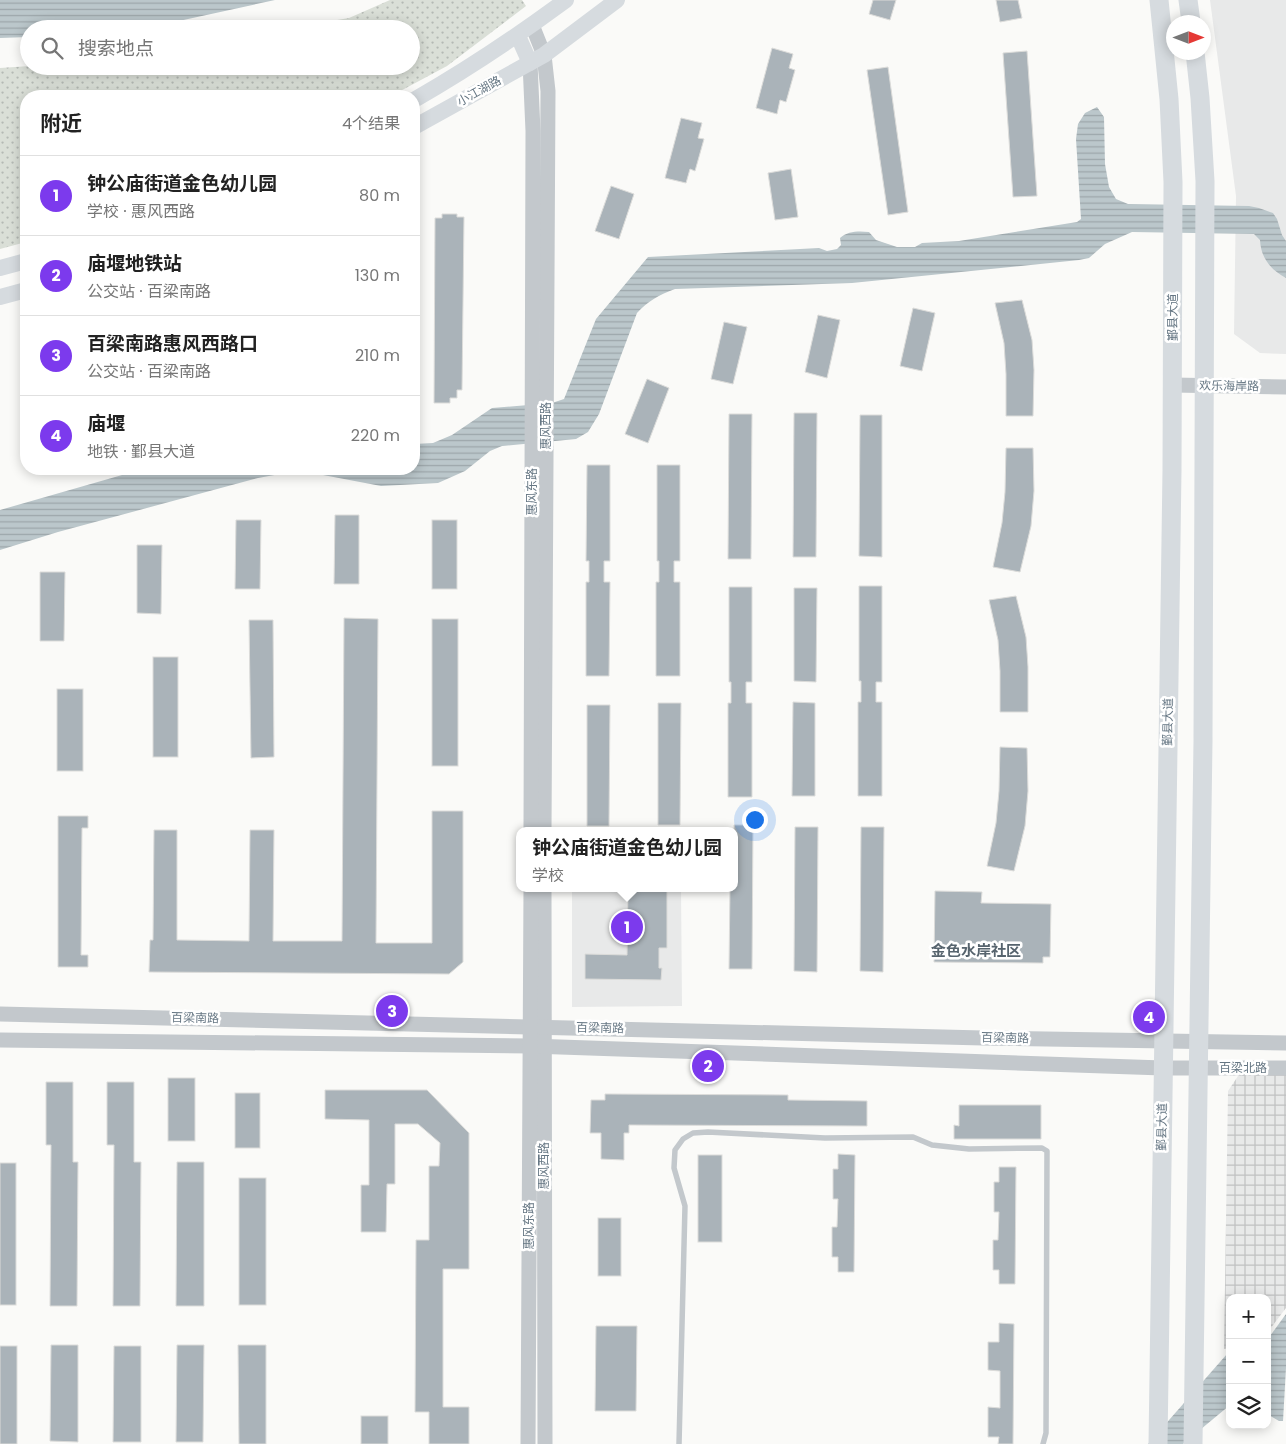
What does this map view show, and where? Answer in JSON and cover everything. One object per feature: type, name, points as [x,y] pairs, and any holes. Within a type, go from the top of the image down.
[{"type":"main road","name":"小江湖路","points":[[420,97],[467,70],[518,36],[566,0]]},
{"type":"main road","name":"小江湖路","points":[[420,124],[544,55],[616,0]]},
{"type":"main road","name":"鄞县大道","points":[[1158,1444],[1173,182],[1169,99],[1159,0]]},
{"type":"main road","points":[[1188,0],[1190,15]]},
{"type":"main road","points":[[518,36],[530,63]]},
{"type":"main road","points":[[1194,1444],[1204,741],[1205,181],[1196,60]]},
{"type":"main road","points":[[0,268],[20,263]]},
{"type":"main road","points":[[0,297],[20,292]]},
{"type":"street","name":"惠风西路","points":[[532,25],[544,55],[548,91],[544,827]]},
{"type":"street","name":"惠风东路","points":[[530,63],[533,131],[531,827]]},
{"type":"street","name":"欢乐海岸路","points":[[1172,386],[1286,387]]},
{"type":"street","name":"惠风东路","points":[[528,1444],[538,1046],[531,892]]},
{"type":"street","points":[[537,1026],[544,892]]},
{"type":"street","name":"百梁南路","points":[[0,1014],[1200,1042]]},
{"type":"street","name":"百梁南路","points":[[0,1040],[538,1046],[1200,1068]]},
{"type":"street","name":"百梁北路","points":[[1200,1042],[1286,1043]]},
{"type":"street","name":"惠风西路","points":[[538,1046],[545,1444]]},
{"type":"street","name":"百梁北路","points":[[1200,1068],[1286,1068]]},
{"type":"lane","points":[[679,1444],[685,1206],[674,1168],[675,1150],[683,1139],[693,1133],[708,1132],[825,1138],[913,1137],[932,1146],[969,1149],[1042,1148],[1047,1151],[1046,1424],[1044,1444]]},
{"type":"shaded area","points":[[0,0],[275,0],[183,20],[20,20],[20,37],[0,38]]},
{"type":"shaded area","points":[[390,0],[522,0],[526,6],[447,66],[402,90],[20,90],[20,244],[0,249],[0,68],[20,67],[20,75],[420,75],[420,20],[337,20],[349,18]]},
{"type":"shaded area","points":[[1210,0],[1286,0],[1286,354],[1260,353],[1234,334],[1236,196]]},
{"type":"shaded area","points":[[1097,107],[1104,117],[1105,164],[1109,187],[1116,199],[1128,204],[1249,206],[1273,213],[1286,241],[1286,278],[1275,271],[1264,258],[1260,240],[1254,234],[1132,232],[1105,244],[1089,258],[1079,260],[852,283],[675,289],[654,299],[637,313],[599,414],[588,432],[576,439],[502,446],[490,451],[465,471],[438,483],[381,486],[323,475],[420,475],[420,444],[433,443],[452,435],[492,408],[552,403],[564,399],[596,319],[648,257],[819,248],[827,251],[837,249],[841,245],[840,238],[843,236],[857,232],[869,232],[876,240],[897,247],[915,247],[922,243],[959,241],[1077,222],[1081,219],[1076,139],[1078,124],[1085,113]]},
{"type":"shaded area","points":[[122,475],[274,475],[58,532],[0,550],[0,510]]},
{"type":"shaded area","points":[[572,892],[681,892],[682,1006],[572,1007]]},
{"type":"shaded area","points":[[1286,1070],[1286,1308],[1271,1328],[1271,1294],[1226,1294],[1226,1349],[1224,1349],[1228,1091],[1238,1076],[1253,1071]]},
{"type":"shaded area","points":[[1286,1314],[1286,1368],[1283,1421],[1271,1416],[1271,1335]]},
{"type":"shaded area","points":[[1226,1355],[1226,1408],[1183,1444],[1148,1444]]},
{"type":"building","points":[[873,0],[896,0],[890,20],[869,14]]},
{"type":"building","points":[[996,0],[1018,0],[1022,18],[1000,22]]},
{"type":"building","points":[[772,48],[793,54],[789,68],[795,70],[786,102],[780,100],[777,114],[756,108]]},
{"type":"building","points":[[1027,51],[1037,196],[1013,197],[1003,53]]},
{"type":"building","points":[[888,67],[908,212],[888,215],[867,70]]},
{"type":"building","points":[[681,118],[702,123],[698,138],[704,139],[695,171],[690,169],[686,183],[665,178]]},
{"type":"building","points":[[791,169],[798,217],[775,220],[768,173]]},
{"type":"building","points":[[611,186],[634,194],[619,239],[595,231]]},
{"type":"building","points":[[442,214],[457,214],[457,217],[464,217],[462,390],[457,390],[457,398],[450,398],[450,403],[434,403],[435,218],[442,218]]},
{"type":"building","points":[[1022,300],[1032,340],[1034,370],[1033,416],[1006,416],[1004,343],[995,303]]},
{"type":"building","points":[[913,308],[935,313],[922,371],[900,366]]},
{"type":"building","points":[[818,315],[840,320],[827,378],[805,372]]},
{"type":"building","points":[[724,322],[747,327],[733,384],[711,379]]},
{"type":"building","points":[[647,379],[669,388],[648,443],[625,434]]},
{"type":"building","points":[[794,413],[817,413],[816,557],[793,557]]},
{"type":"building","points":[[729,414],[752,414],[751,559],[728,559]]},
{"type":"building","points":[[860,415],[882,415],[882,557],[859,556]]},
{"type":"building","points":[[1006,448],[1033,448],[1034,491],[1031,526],[1020,572],[993,567],[1002,523]]},
{"type":"building","points":[[587,465],[610,465],[610,561],[604,561],[604,582],[610,582],[609,676],[586,676],[586,582],[589,582],[589,561],[586,561]]},
{"type":"building","points":[[657,465],[680,465],[680,561],[674,561],[674,582],[680,582],[680,676],[656,676],[656,582],[659,582],[659,561],[657,561]]},
{"type":"building","points":[[335,515],[359,515],[359,584],[334,584]]},
{"type":"building","points":[[236,520],[261,520],[260,589],[235,589]]},
{"type":"building","points":[[432,520],[457,520],[457,589],[432,589]]},
{"type":"building","points":[[137,545],[162,545],[161,614],[137,613]]},
{"type":"building","points":[[40,572],[65,572],[64,641],[40,641]]},
{"type":"building","points":[[859,586],[882,586],[882,682],[876,682],[876,702],[882,702],[882,796],[858,796],[858,702],[861,702],[861,681],[859,681]]},
{"type":"building","points":[[729,587],[752,587],[752,682],[746,682],[746,703],[752,703],[752,797],[728,797],[728,703],[731,703],[731,682],[729,682]]},
{"type":"building","points":[[794,588],[817,588],[816,682],[794,681]]},
{"type":"building","points":[[1016,596],[1026,637],[1028,712],[1000,712],[998,640],[989,600]]},
{"type":"building","points":[[344,618],[378,619],[376,943],[432,943],[432,811],[463,811],[463,962],[449,974],[149,972],[150,940],[153,940],[154,830],[177,830],[177,940],[249,941],[250,830],[274,830],[273,941],[342,941]]},
{"type":"building","points":[[432,619],[458,619],[458,766],[432,766]]},
{"type":"building","points":[[249,620],[273,620],[274,757],[251,758]]},
{"type":"building","points":[[153,657],[178,657],[178,757],[153,757]]},
{"type":"building","points":[[57,689],[83,689],[83,771],[57,771]]},
{"type":"building","points":[[793,702],[815,703],[815,796],[792,796]]},
{"type":"building","points":[[658,703],[681,703],[680,825],[658,825]]},
{"type":"building","points":[[587,705],[610,705],[609,826],[587,826]]},
{"type":"building","points":[[1000,747],[1027,748],[1028,791],[1025,826],[1014,871],[987,866],[996,823]]},
{"type":"building","points":[[58,816],[88,816],[88,828],[82,828],[81,955],[88,955],[88,967],[58,967]]},
{"type":"building","points":[[734,825],[753,825],[752,969],[729,969],[730,892],[738,892],[738,827],[734,827]]},
{"type":"building","points":[[795,827],[818,827],[817,972],[794,971]]},
{"type":"building","points":[[861,827],[884,827],[883,972],[860,971]]},
{"type":"building","points":[[935,891],[982,892],[981,903],[1051,904],[1050,957],[1043,957],[1043,963],[934,962]]},
{"type":"building","points":[[628,892],[667,892],[667,948],[659,948],[659,968],[662,968],[661,980],[585,979],[585,954],[627,955]]},
{"type":"building","points":[[168,1078],[195,1078],[195,1141],[168,1141]]},
{"type":"building","points":[[46,1082],[73,1082],[73,1162],[78,1162],[77,1306],[50,1306],[51,1145],[46,1145]]},
{"type":"building","points":[[107,1082],[134,1082],[134,1162],[141,1162],[140,1306],[113,1306],[114,1145],[107,1145]]},
{"type":"building","points":[[325,1090],[427,1090],[469,1133],[469,1269],[443,1269],[443,1407],[469,1407],[469,1444],[429,1444],[429,1412],[415,1412],[416,1240],[429,1240],[429,1166],[439,1166],[440,1143],[418,1124],[395,1124],[395,1184],[387,1184],[386,1232],[361,1232],[361,1185],[369,1185],[369,1120],[325,1119]]},
{"type":"building","points":[[235,1093],[260,1093],[260,1148],[235,1148]]},
{"type":"building","points":[[605,1094],[788,1095],[788,1100],[867,1101],[867,1126],[629,1125],[629,1133],[624,1133],[624,1160],[601,1159],[601,1133],[590,1133],[591,1100],[605,1100]]},
{"type":"building","points":[[959,1105],[1041,1105],[1041,1139],[954,1139],[954,1125],[959,1126]]},
{"type":"building","points":[[838,1154],[855,1155],[854,1272],[838,1272],[838,1257],[832,1257],[832,1227],[837,1227],[838,1199],[833,1199],[833,1169],[838,1169]]},
{"type":"building","points":[[698,1155],[722,1155],[722,1242],[698,1242]]},
{"type":"building","points":[[177,1162],[204,1162],[204,1306],[176,1306]]},
{"type":"building","points":[[0,1163],[16,1163],[16,1305],[0,1305]]},
{"type":"building","points":[[999,1167],[1016,1167],[1015,1284],[999,1284],[999,1270],[993,1270],[993,1240],[998,1240],[999,1212],[994,1212],[994,1182],[999,1182]]},
{"type":"building","points":[[239,1178],[266,1178],[266,1305],[239,1305]]},
{"type":"building","points":[[598,1218],[621,1218],[621,1276],[598,1276]]},
{"type":"building","points":[[999,1323],[1014,1324],[1013,1444],[998,1444],[999,1437],[988,1437],[988,1407],[1000,1408],[1000,1371],[988,1370],[988,1342],[999,1342]]},
{"type":"building","points":[[596,1326],[637,1326],[636,1411],[595,1411]]},
{"type":"building","points":[[51,1345],[78,1345],[78,1442],[50,1441]]},
{"type":"building","points":[[177,1345],[204,1345],[203,1442],[176,1442]]},
{"type":"building","points":[[238,1345],[266,1345],[266,1444],[239,1444]]},
{"type":"building","points":[[0,1346],[17,1346],[17,1444],[0,1444]]},
{"type":"building","points":[[114,1346],[141,1346],[141,1442],[113,1442]]},
{"type":"building","points":[[361,1416],[388,1416],[388,1444],[361,1444]]},
{"type":"place","name":"钟公庙街道金色幼儿园","points":[[627,927]]},
{"type":"place","name":"百梁南路惠风西路口","points":[[392,1011]]},
{"type":"place","name":"庙堰","points":[[1149,1017]]},
{"type":"place","name":"庙堰地铁站","points":[[708,1066]]},
{"type":"district","name":"金色水岸社区","points":[[976,951]]}]
